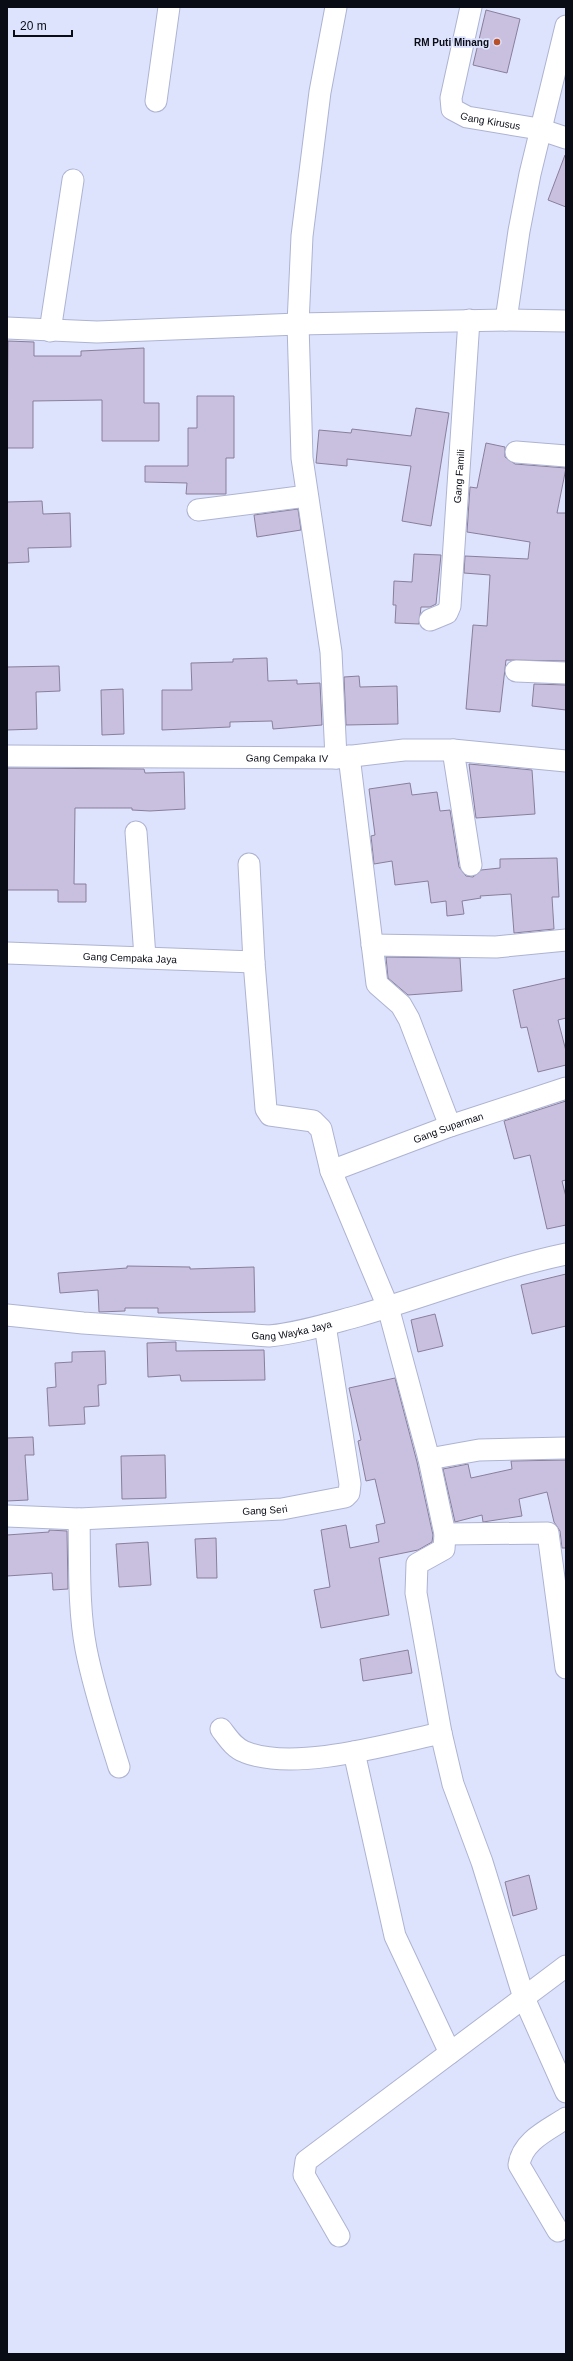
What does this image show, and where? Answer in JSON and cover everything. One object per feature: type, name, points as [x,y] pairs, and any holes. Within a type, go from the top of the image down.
[{"type":"street","points":[[156,101],[169,7]]},
{"type":"street","points":[[336,7],[320,92],[302,236],[298,324],[302,458],[330,652],[342,757],[377,984],[401,1005],[409,1019],[450,1126]]},
{"type":"street","name":"Gang Kirusus","points":[[471,7],[451,98],[452,110],[467,117],[539,128]]},
{"type":"street","points":[[506,320],[519,231],[539,128],[566,26]]},
{"type":"street","points":[[539,128],[566,138]]},
{"type":"street","points":[[50,332],[73,180]]},
{"type":"street","points":[[7,328],[50,332],[97,332],[298,324],[469,320],[566,321]]},
{"type":"street","name":"Gang Famili","points":[[430,620],[447,613],[450,606],[469,320]]},
{"type":"street","points":[[516,452],[566,456]]},
{"type":"street","points":[[198,510],[307,496]]},
{"type":"street","points":[[516,672],[566,673]]},
{"type":"street","name":"Gang Cempaka IV","points":[[7,756],[342,757],[404,750],[453,750],[566,761]]},
{"type":"street","points":[[453,750],[471,865]]},
{"type":"street","points":[[136,832],[145,957]]},
{"type":"street","points":[[249,864],[254,962],[267,1112],[270,1115],[306,1120],[317,1125],[320,1129],[331,1171],[388,1307],[429,1458],[445,1534],[444,1550],[418,1563],[415,1570],[416,1593],[441,1733],[459,1805],[482,1862],[524,1998],[566,2092]]},
{"type":"street","points":[[372,945],[496,947],[566,940]]},
{"type":"street","name":"Gang Cempaka Jaya","points":[[7,953],[254,962]]},
{"type":"street","name":"Gang Suparman","points":[[331,1171],[450,1126],[566,1088]]},
{"type":"street","name":"Gang Wayka Jaya","points":[[7,1315],[241,1336],[283,1335],[388,1307],[484,1275],[566,1254]]},
{"type":"street","name":"Gang Seri","points":[[7,1516],[79,1519],[282,1509],[345,1497],[349,1493],[350,1484],[325,1325]]},
{"type":"street","points":[[429,1458],[479,1450],[566,1448]]},
{"type":"street","points":[[79,1519],[81,1600],[86,1648],[94,1688],[119,1767]]},
{"type":"street","points":[[445,1534],[548,1533],[566,1668]]},
{"type":"street","points":[[221,1729],[237,1748],[245,1753],[263,1756],[299,1758],[354,1752],[441,1733]]},
{"type":"street","points":[[354,1752],[395,1936],[450,2053]]},
{"type":"street","points":[[339,2236],[304,2175],[306,2161],[566,1966]]},
{"type":"street","points":[[558,2231],[519,2165],[520,2156],[527,2145],[566,2118]]},
{"type":"building","name":"RM Puti Minang","points":[[486,10],[520,19],[507,73],[473,65]]},
{"type":"building","points":[[565,155],[566,156],[566,207],[548,200]]},
{"type":"building","points":[[8,341],[34,342],[34,356],[81,356],[81,351],[144,348],[144,403],[159,403],[159,441],[102,441],[102,400],[33,401],[33,448],[7,448]]},
{"type":"building","points":[[197,396],[234,396],[234,458],[226,458],[226,494],[186,494],[187,483],[145,482],[145,466],[188,466],[188,428],[197,428]]},
{"type":"building","points":[[416,408],[449,413],[431,526],[402,521],[411,466],[347,459],[347,466],[316,463],[319,430],[351,433],[352,429],[411,436]]},
{"type":"building","points":[[486,443],[505,447],[505,457],[515,464],[566,468],[557,513],[566,513],[566,661],[506,660],[500,712],[466,709],[473,625],[487,626],[490,575],[464,573],[465,556],[528,559],[530,542],[467,532],[470,487],[477,488]]},
{"type":"building","points":[[42,501],[43,514],[70,513],[71,547],[28,548],[29,562],[7,563],[7,502]]},
{"type":"building","points":[[298,509],[301,530],[257,537],[254,515]]},
{"type":"building","points":[[414,554],[441,555],[436,604],[430,607],[421,607],[419,624],[395,623],[396,605],[393,605],[394,581],[412,582]]},
{"type":"building","points":[[267,658],[268,681],[297,680],[297,684],[320,683],[322,725],[273,729],[272,721],[230,722],[230,727],[162,730],[162,690],[192,690],[191,663],[233,662],[233,659]]},
{"type":"building","points":[[59,666],[60,691],[36,692],[37,729],[7,730],[7,667]]},
{"type":"building","points":[[359,676],[360,687],[397,686],[398,724],[346,725],[344,677]]},
{"type":"building","points":[[534,684],[566,685],[566,710],[532,706]]},
{"type":"building","points":[[123,689],[124,734],[102,735],[101,690]]},
{"type":"building","points":[[469,764],[532,770],[535,814],[476,818]]},
{"type":"building","points":[[7,768],[144,769],[145,773],[184,772],[185,809],[150,811],[132,810],[132,808],[75,808],[74,884],[86,884],[86,902],[58,902],[58,890],[7,890]]},
{"type":"building","points":[[410,783],[412,795],[437,792],[440,811],[450,810],[459,867],[466,876],[473,877],[481,870],[500,868],[500,859],[557,858],[559,897],[552,897],[554,929],[514,933],[511,894],[480,896],[481,898],[462,901],[464,914],[447,916],[446,901],[431,903],[428,881],[395,885],[392,861],[374,864],[371,836],[375,835],[369,789]]},
{"type":"building","points":[[386,957],[460,958],[462,991],[408,995],[388,978]]},
{"type":"building","points":[[566,978],[566,1018],[558,1020],[566,1051],[566,1065],[538,1072],[527,1027],[521,1028],[513,990]]},
{"type":"building","points":[[566,1101],[566,1180],[562,1181],[566,1197],[566,1225],[547,1229],[530,1155],[514,1159],[504,1121]]},
{"type":"building","points":[[127,1266],[190,1267],[190,1269],[254,1267],[255,1312],[158,1313],[158,1308],[125,1308],[125,1311],[99,1312],[98,1290],[60,1293],[58,1273],[127,1268]]},
{"type":"building","points":[[566,1274],[566,1326],[532,1334],[521,1285]]},
{"type":"building","points":[[435,1314],[443,1346],[418,1352],[411,1320]]},
{"type":"building","points":[[176,1342],[176,1351],[264,1350],[265,1380],[181,1381],[180,1375],[148,1377],[147,1343]]},
{"type":"building","points":[[105,1351],[106,1384],[98,1385],[99,1406],[84,1407],[85,1424],[49,1426],[47,1388],[56,1387],[55,1363],[72,1362],[72,1352]]},
{"type":"building","points":[[395,1378],[417,1462],[433,1535],[432,1542],[418,1550],[379,1558],[389,1615],[321,1628],[314,1590],[330,1587],[321,1530],[346,1525],[350,1548],[379,1542],[376,1525],[385,1523],[375,1479],[366,1481],[358,1441],[361,1440],[349,1388]]},
{"type":"building","points":[[33,1437],[34,1455],[25,1455],[28,1500],[7,1501],[7,1438]]},
{"type":"building","points":[[165,1455],[166,1498],[122,1499],[121,1456]]},
{"type":"building","points":[[566,1460],[566,1548],[562,1548],[560,1531],[554,1522],[547,1492],[519,1499],[522,1516],[483,1522],[482,1515],[455,1522],[443,1469],[468,1464],[471,1478],[512,1469],[511,1461]]},
{"type":"building","points":[[49,1530],[67,1531],[68,1589],[53,1590],[52,1573],[7,1576],[7,1535],[49,1532]]},
{"type":"building","points":[[216,1538],[217,1578],[197,1578],[195,1539]]},
{"type":"building","points":[[148,1542],[151,1585],[119,1587],[116,1544]]},
{"type":"building","points":[[408,1650],[412,1673],[363,1681],[360,1659]]},
{"type":"building","points":[[529,1875],[537,1909],[513,1916],[505,1882]]},
{"type":"place","name":"RM Puti Minang","points":[[497,42]]}]
